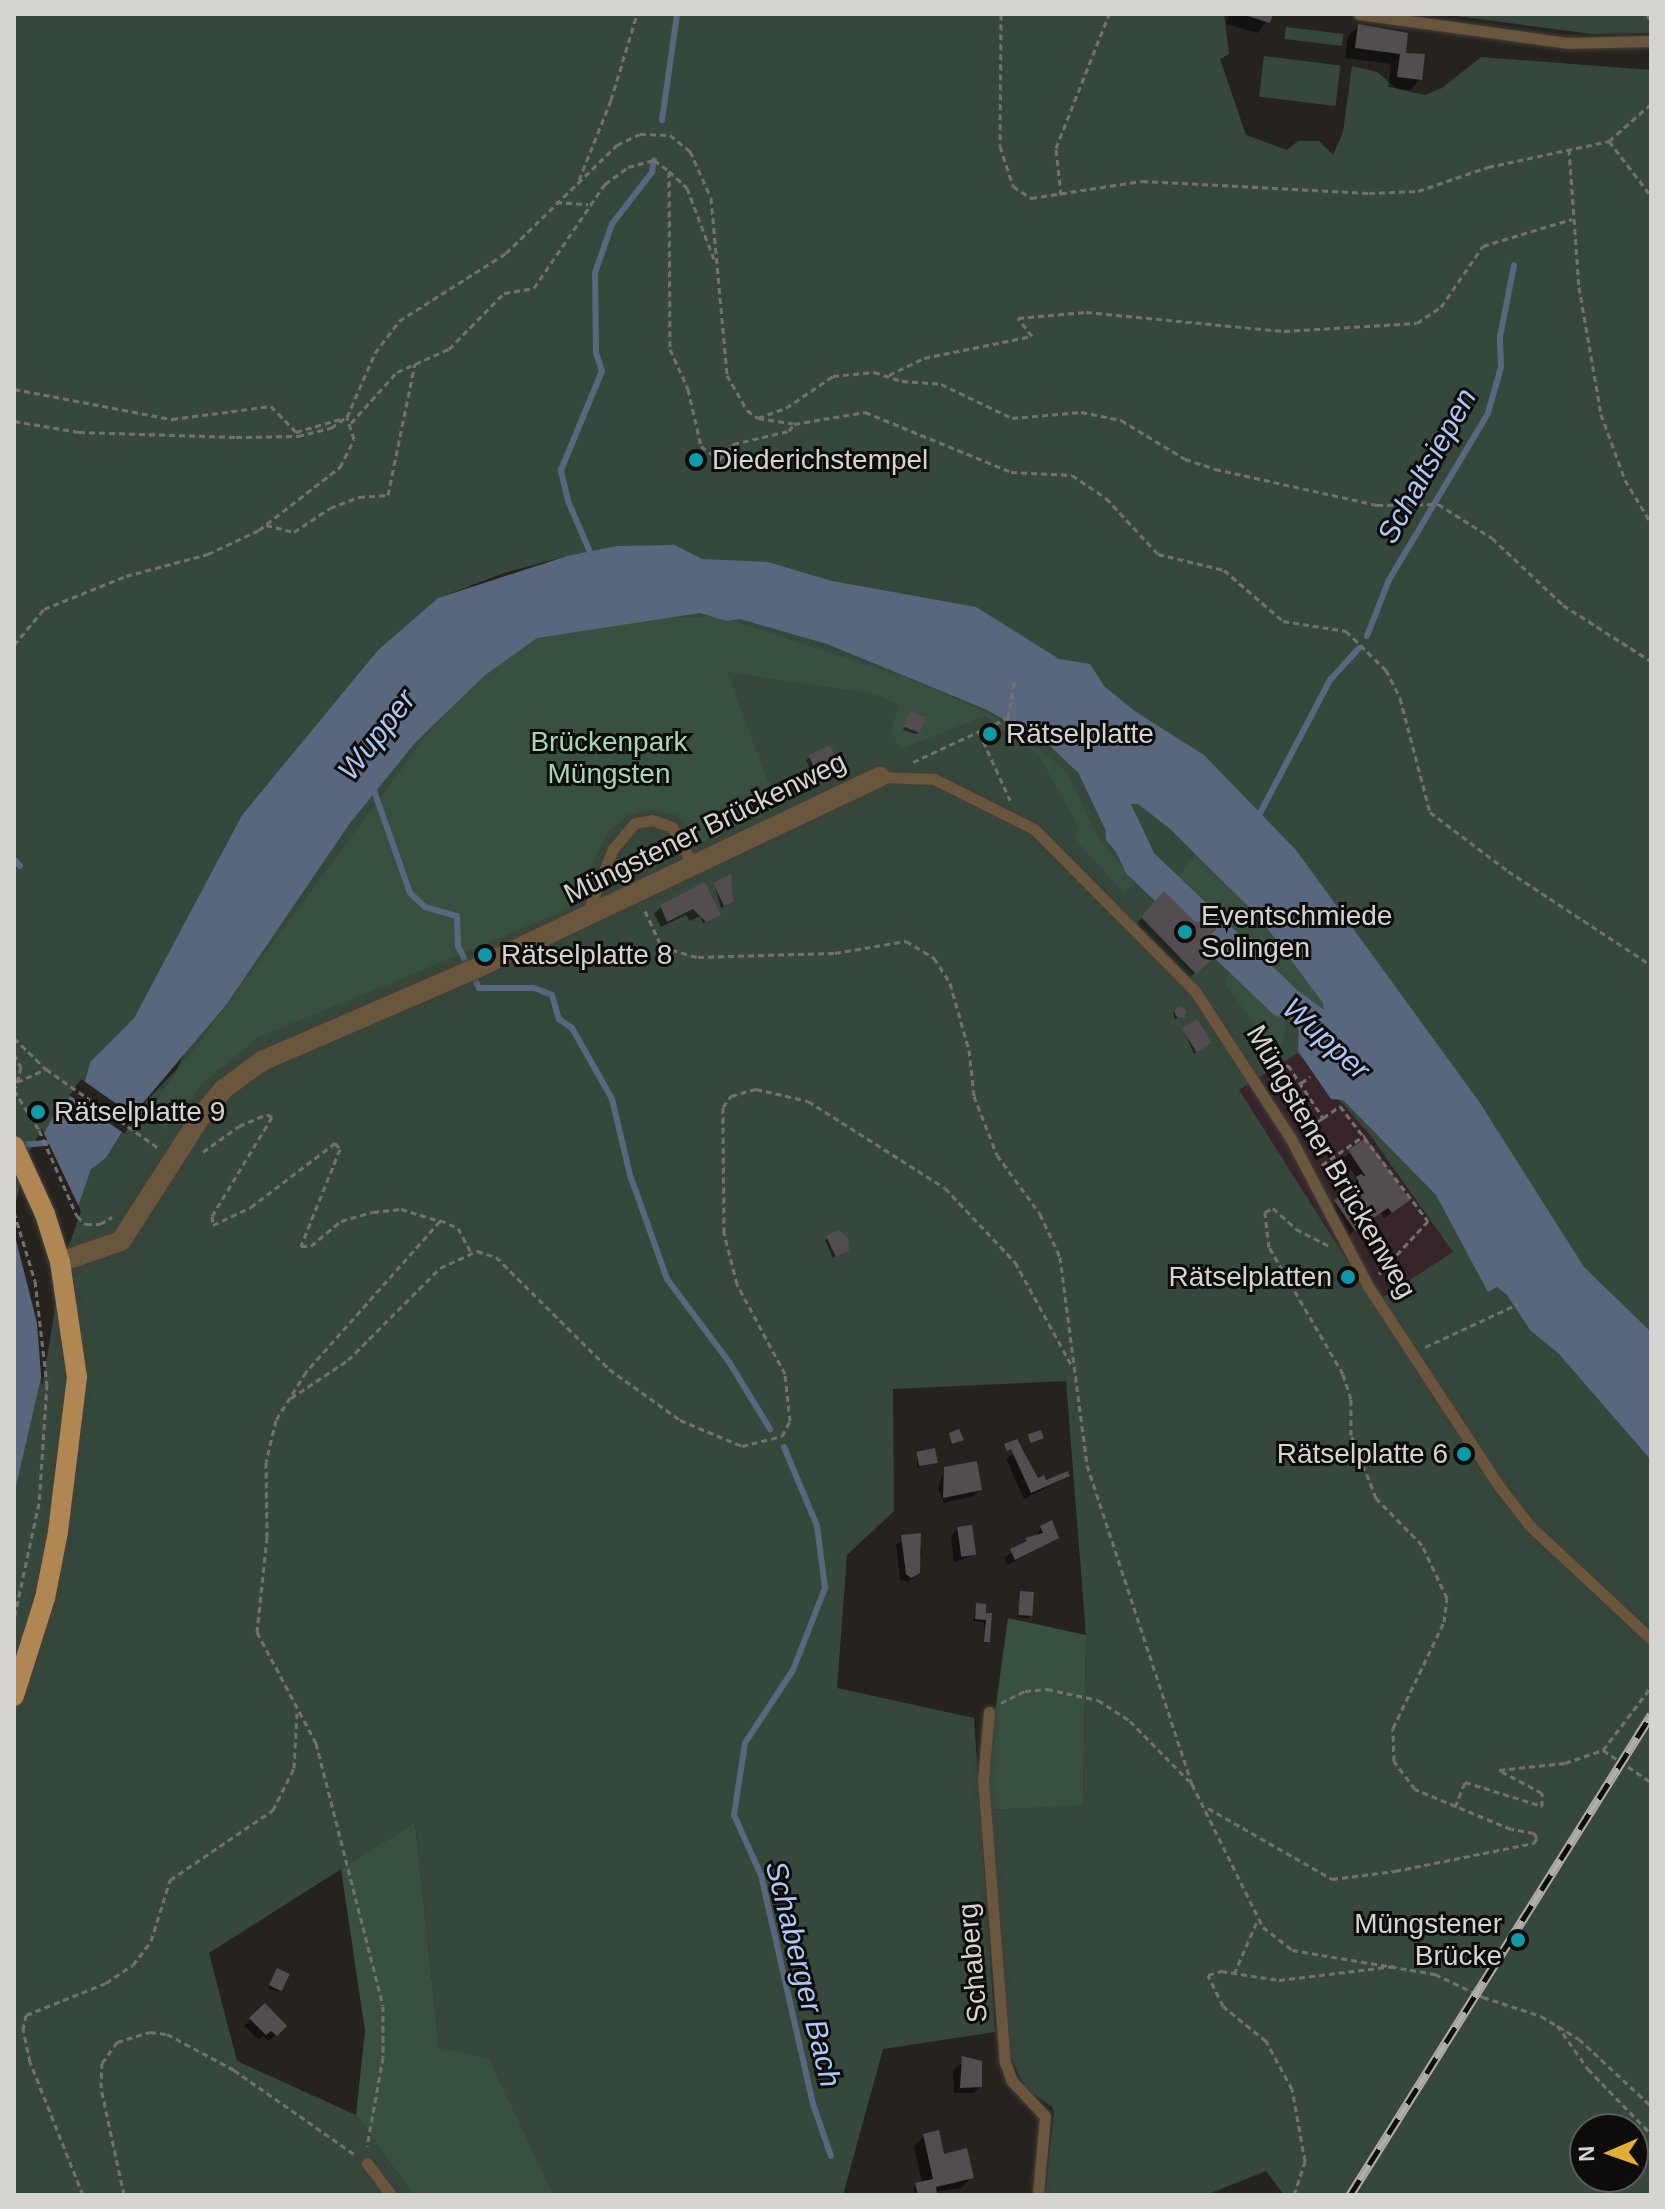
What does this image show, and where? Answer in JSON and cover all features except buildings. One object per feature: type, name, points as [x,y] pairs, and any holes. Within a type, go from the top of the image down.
[{"type":"main road","points":[[14,1146],[45,1214],[60,1262],[74,1342],[75,1412],[45,1598],[14,1696]]},
{"type":"street","name":"Müngstener Brückenweg","points":[[60,1262],[121,1241],[212,1101],[242,1073],[285,1048],[472,970],[880,777]]},
{"type":"lane","points":[[1359,14],[1569,43],[1651,41]]},
{"type":"lane","name":"Müngstener Brückenweg","points":[[880,777],[934,779],[1018,818],[1062,851],[1195,991],[1309,1174],[1368,1286],[1530,1526],[1651,1639]]},
{"type":"lane","points":[[585,918],[608,859],[635,823],[652,820],[672,827],[693,865]]},
{"type":"lane","name":"Schaberg","points":[[989,1712],[984,1804],[1005,2062],[1012,2081],[1045,2116],[1038,2195]]},
{"type":"lane","points":[[367,2163],[391,2195]]},
{"type":"path","points":[[579,180],[611,100],[637,14]]},
{"type":"path","points":[[1001,14],[999,136],[1004,167],[1023,196],[1061,196],[1142,181],[1406,192],[1569,148],[1609,141],[1651,104]]},
{"type":"path","points":[[1061,196],[1056,148],[1109,14]]},
{"type":"path","points":[[1648,14],[1651,22]]},
{"type":"path","points":[[14,421],[79,432],[281,437],[313,434],[347,417],[389,330],[506,253],[579,180],[631,137],[670,135],[690,151],[711,198],[727,375],[738,401],[758,418],[794,424],[865,412],[1011,472],[1072,475],[1106,498],[1158,554],[1224,570],[1283,621],[1346,631],[1386,670],[1400,698],[1430,812],[1508,871],[1651,965]]},
{"type":"path","points":[[1609,141],[1651,196]]},
{"type":"path","points":[[1569,148],[1572,219],[1601,414],[1625,480],[1651,523]]},
{"type":"path","points":[[351,423],[397,372],[449,349],[504,293],[534,288],[588,204],[605,184],[646,160],[663,162],[691,196],[716,264]]},
{"type":"path","points":[[669,171],[670,349],[688,389],[701,446],[719,460],[733,444],[789,431],[794,424]]},
{"type":"path","points":[[556,202],[588,204]]},
{"type":"path","points":[[889,375],[924,358],[1032,336],[1018,318],[1086,312],[1284,331],[1417,323],[1441,307],[1483,246],[1572,219]]},
{"type":"path","points":[[266,525],[294,532],[346,501],[388,495],[416,361]]},
{"type":"path","points":[[758,418],[786,408],[833,376],[889,375],[941,384],[1012,418],[1081,412],[1121,420],[1185,459],[1215,469],[1377,505],[1438,504],[1492,538],[1563,605],[1651,661]]},
{"type":"path","points":[[14,389],[172,419],[271,406],[296,432],[347,417]]},
{"type":"path","points":[[14,645],[44,609],[126,576],[208,554],[266,525],[340,467],[353,446],[351,423],[347,417]]},
{"type":"path","points":[[909,764],[1008,718],[1015,680]]},
{"type":"path","points":[[979,732],[1018,818]]},
{"type":"path","points":[[634,896],[662,947],[698,957],[835,953],[906,941],[934,958],[950,983],[969,1050],[974,1096],[997,1155],[1040,1214],[1060,1257],[1087,1465],[1192,1784],[1206,1807],[1258,1919],[1274,1938],[1292,1950],[1398,1966],[1446,1977],[1557,2025],[1651,2106]]},
{"type":"path","points":[[14,1038],[46,1069],[62,1077],[156,1146]]},
{"type":"path","points":[[14,1054],[21,1067],[16,1086],[77,1216],[86,1224],[100,1224],[117,1211]]},
{"type":"path","points":[[1272,1076],[1288,1065],[1323,1118]]},
{"type":"path","points":[[16,1086],[46,1069]]},
{"type":"path","points":[[1301,1083],[1310,1077]]},
{"type":"path","points":[[286,1404],[348,1360],[429,1277],[470,1251],[496,1257],[609,1369],[680,1420],[732,1444],[774,1441],[790,1421],[787,1381],[732,1272],[723,1216],[723,1107],[740,1092],[766,1089],[808,1101],[945,1188],[1015,1262],[1074,1370]]},
{"type":"path","points":[[1307,1129],[1340,1106],[1366,1135],[1428,1221],[1368,1286]]},
{"type":"path","points":[[174,1159],[192,1161],[221,1136],[269,1114],[273,1123],[212,1216],[213,1225],[251,1207],[335,1143],[340,1149],[301,1242],[304,1248],[341,1221],[373,1212],[401,1209],[458,1228],[470,1251]]},
{"type":"path","points":[[1309,1174],[1366,1135]]},
{"type":"path","points":[[1206,1807],[1332,1879],[1395,1871],[1534,1843],[1537,1838],[1534,1833],[1455,1807],[1408,1784],[1394,1761],[1392,1742],[1402,1703],[1444,1622],[1444,1585],[1422,1545],[1376,1498],[1351,1435],[1351,1399],[1343,1374],[1269,1247],[1265,1212],[1273,1208],[1296,1229],[1329,1246],[1345,1245]]},
{"type":"path","points":[[14,1212],[35,1281],[45,1347],[45,1440],[39,1503],[14,1619]]},
{"type":"path","points":[[367,2163],[371,2109],[383,2057],[383,2006],[319,1754],[260,1640],[255,1619],[267,1537],[267,1449],[286,1404],[306,1372],[440,1220]]},
{"type":"path","points":[[1411,1353],[1518,1304]]},
{"type":"path","points":[[1455,1807],[1465,1782],[1542,1806],[1542,1793],[1501,1776],[1499,1770],[1565,1763],[1603,1750],[1651,1687]]},
{"type":"path","points":[[989,1712],[1025,1691],[1057,1689],[1087,1696],[1130,1721],[1192,1784]]},
{"type":"path","points":[[83,2195],[30,2062],[23,2030],[26,2015],[43,2003],[106,1983],[133,1965],[151,1941],[170,1880],[273,1810],[294,1768],[297,1709]]},
{"type":"path","points":[[1603,1750],[1651,1782]]},
{"type":"path","points":[[1234,1974],[1258,1919]]},
{"type":"path","points":[[1294,2195],[1305,2161],[1299,2113],[1266,2041],[1223,2006],[1208,1978],[1214,1971],[1288,1979],[1398,1966]]},
{"type":"path","points":[[1557,2025],[1588,2069],[1651,2134]]},
{"type":"path","points":[[124,2195],[101,2088],[102,2063],[117,2042],[150,2032],[167,2034],[234,2070],[367,2163]]},
{"type":"shaded area","points":[[1298,1052],[1370,1135],[1454,1252],[1374,1303],[1239,1091]]},
{"type":"green space","name":"Brückenpark Müngsten","points":[[14,14],[1224,14],[1229,54],[1220,59],[1246,135],[1287,150],[1298,141],[1319,141],[1333,155],[1343,132],[1352,66],[1377,72],[1397,89],[1425,95],[1442,88],[1481,57],[1651,70],[1651,2195],[1284,2195],[1266,2171],[1206,2195],[1045,2195],[1054,2113],[1052,2107],[1025,2088],[1010,2055],[989,1810],[1083,1804],[1086,1635],[1066,1381],[893,1389],[894,1511],[847,1555],[837,1688],[974,1718],[995,2032],[883,2049],[843,2195],[554,2195],[489,2060],[439,2047],[415,1822],[209,1953],[237,2061],[356,2115],[413,2195],[14,2195],[14,1495],[58,1265],[91,1168],[106,1158],[131,1117],[177,1069],[228,961],[436,676],[694,555],[675,545],[567,556],[504,573],[438,598],[378,650],[242,815],[134,1018],[90,1062],[85,1081],[56,1111],[14,1226]],"holes":[[[1298,1053],[1370,1135],[1453,1252],[1374,1303],[1239,1090]]]},
{"type":"green space","points":[[1441,14],[1651,14],[1651,33],[1591,34]]},
{"type":"green space","points":[[1286,27],[1344,34],[1342,46],[1285,39]]},
{"type":"green space","points":[[1264,56],[1340,65],[1335,106],[1259,97]]},
{"type":"green space","name":"Brückenpark Müngsten","points":[[595,617],[721,617],[905,677],[990,714],[1066,770],[1098,837],[1135,883],[1123,893],[1075,838],[1079,828],[1039,755],[985,716],[901,749],[891,732],[899,705],[876,694],[727,672],[774,798],[694,847],[688,825],[678,816],[650,810],[625,817],[607,833],[572,908],[257,1038],[204,1082],[165,1130],[146,1114],[430,731],[505,650]]},
{"type":"green space","points":[[1196,853],[1278,936],[1356,1042],[1255,955],[1246,968],[1287,1022],[1278,1059],[1225,983],[1242,946],[1175,882]]},
{"type":"green space","points":[[1008,1618],[1086,1635],[1083,1805],[989,1810],[989,1755]]},
{"type":"green space","points":[[415,1822],[439,2047],[489,2059],[554,2195],[413,2195],[356,2115],[365,2031],[341,1869]]},
{"type":"water","points":[[675,545],[702,559],[768,562],[832,581],[976,607],[1059,659],[1090,664],[1105,687],[1136,712],[1204,755],[1296,850],[1480,1103],[1584,1267],[1651,1332],[1651,1460],[1559,1354],[1530,1330],[1507,1295],[1497,1287],[1488,1292],[1436,1195],[1343,1100],[1331,1099],[1298,1051],[1299,1030],[1249,968],[1256,959],[1324,1010],[1323,1003],[1259,917],[1169,828],[1138,804],[1111,804],[1048,744],[985,709],[827,644],[740,619],[727,621],[700,613],[537,638],[484,676],[415,743],[350,823],[226,1005],[131,1117],[106,1158],[91,1169],[58,1265],[43,1334],[42,1373],[14,1495],[14,1226],[32,1156],[56,1111],[85,1081],[90,1062],[134,1018],[242,815],[378,650],[438,598],[567,556],[617,546]]},
{"type":"water","points":[[1104,808],[1125,810],[1158,867],[1139,879],[1106,840]]},
{"type":"pier","points":[[81,1079],[136,1117],[124,1134],[70,1095]]},
{"type":"pier","points":[[42,1129],[81,1211],[62,1266],[42,1388],[37,1323],[14,1232],[14,1210],[28,1154]]},
{"type":"waterway","points":[[662,120],[677,14]]},
{"type":"waterway","points":[[593,559],[568,501],[561,470],[602,371],[596,352],[595,273],[612,224],[652,172],[654,160]]},
{"type":"waterway","name":"Schaltsiepen","points":[[1367,636],[1389,580],[1488,413],[1501,367],[1500,337],[1514,265]]},
{"type":"waterway","name":"Schaltsiepen","points":[[1257,819],[1330,680],[1359,648]]},
{"type":"waterway","name":"Wupper","points":[[1093,764],[1140,863],[1283,1000]]},
{"type":"waterway","name":"Schaberger Bach","points":[[372,785],[410,893],[425,907],[457,916],[458,946],[479,988],[534,988],[552,995],[559,1019],[572,1028],[612,1099],[630,1175],[667,1279],[729,1362],[770,1429]]},
{"type":"waterway","points":[[14,859],[20,866]]},
{"type":"waterway","points":[[18,1145],[46,1143]]},
{"type":"waterway","name":"Schaberger Bach","points":[[784,1447],[817,1526],[825,1588],[793,1670],[745,1743],[734,1815],[761,1875],[813,2104],[831,2156]]},
{"type":"railway","points":[[1350,2195],[1651,1715]]},
{"type":"place","name":"Diederichstempel","points":[[696,460]]},
{"type":"place","name":"Rätselplatte","points":[[990,734]]},
{"type":"place","name":"Eventschmiede Solingen","points":[[1185,932]]},
{"type":"place","name":"Rätselplatte 8","points":[[485,955]]},
{"type":"place","name":"Rätselplatte 9","points":[[38,1112]]},
{"type":"place","name":"Rätselplatten","points":[[1348,1277]]},
{"type":"place","name":"Rätselplatte 6","points":[[1464,1454]]},
{"type":"place","name":"Müngstener Brücke","points":[[1518,1940]]}]
